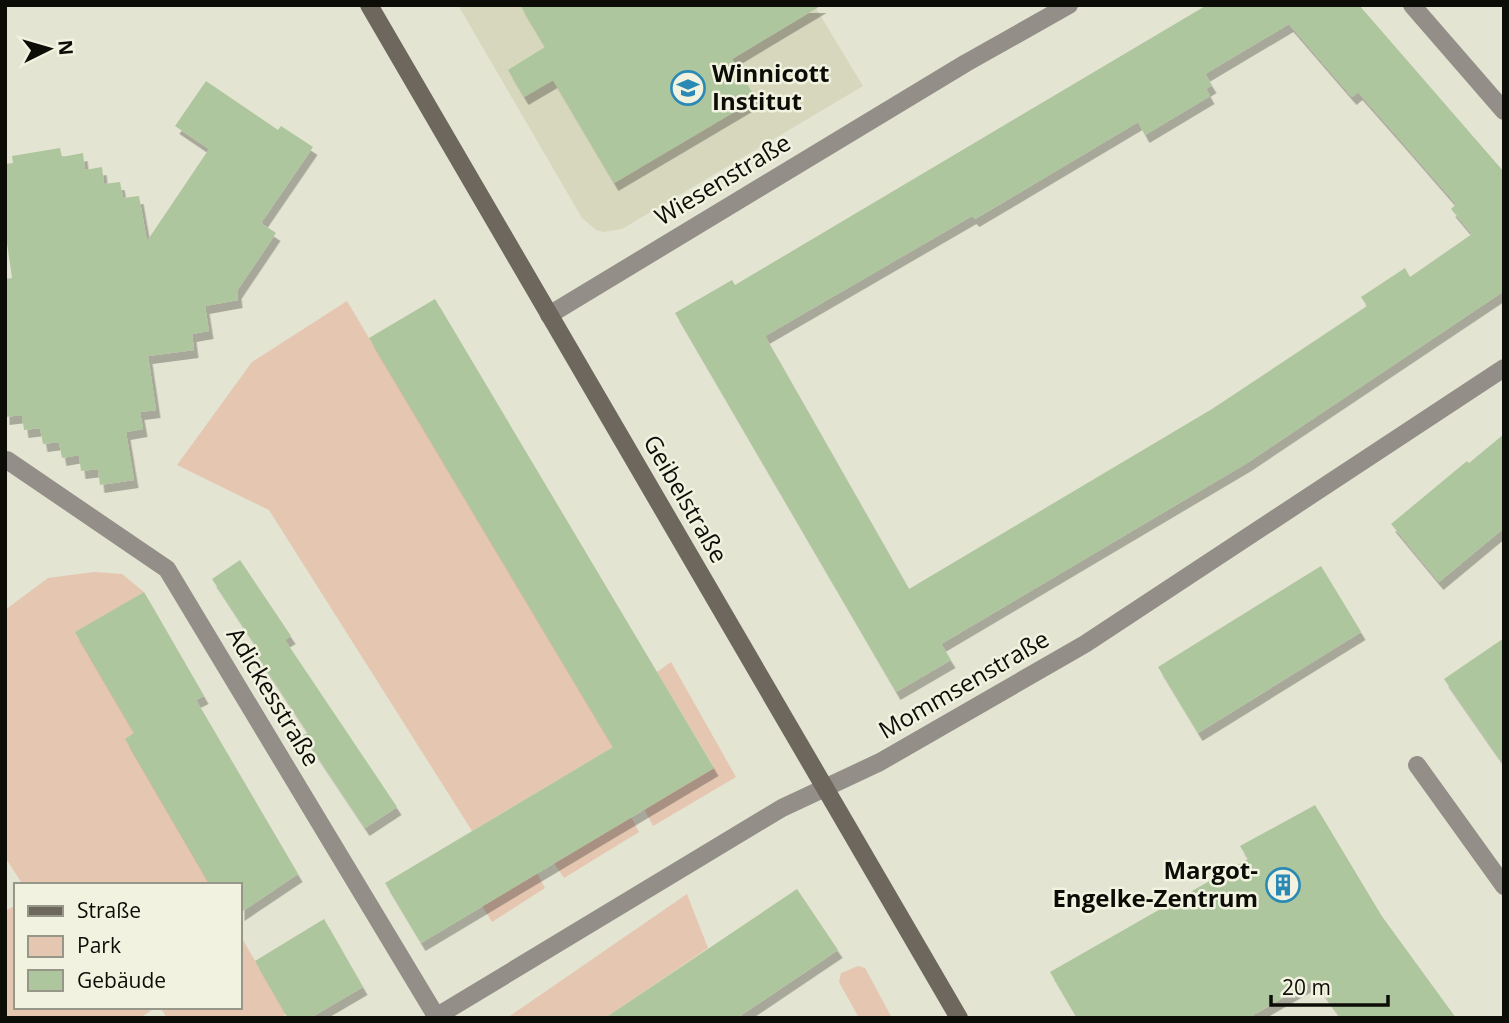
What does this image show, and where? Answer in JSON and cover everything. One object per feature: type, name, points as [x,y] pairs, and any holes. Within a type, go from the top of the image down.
[{"type":"street","name":"Geibelstraße","points":[[369,5],[959,1018]]},
{"type":"street","name":"Wiesenstraße","points":[[549,315],[966,63],[1069,5]]},
{"type":"street","points":[[1412,5],[1504,111]]},
{"type":"street","name":"Mommsenstraße","points":[[435,1017],[782,808],[880,762],[1085,644],[1504,368]]},
{"type":"street","name":"Adickesstraße","points":[[7,460],[167,569],[435,1017]]},
{"type":"street","points":[[1417,765],[1504,886]]},
{"type":"shaded area","name":"Winnicott Institut","points":[[458,5],[814,5],[863,86],[622,229],[604,232],[596,230],[582,218]]},
{"type":"green space","points":[[347,301],[613,747],[472,831],[269,510],[177,465],[252,362]]},
{"type":"green space","points":[[94,572],[122,574],[144,592],[76,632],[134,733],[209,883],[22,883],[5,857],[5,610],[48,578]]},
{"type":"green space","points":[[671,662],[736,777],[653,826],[644,809],[714,767],[657,672]]},
{"type":"green space","points":[[631,817],[639,832],[564,878],[554,863]]},
{"type":"green space","points":[[537,873],[545,888],[492,922],[482,906]]},
{"type":"green space","points":[[687,894],[708,948],[605,1018],[507,1018]]},
{"type":"green space","points":[[14,906],[14,1009],[153,1009],[140,1018],[5,1018],[5,911]]},
{"type":"green space","points":[[242,938],[286,1014],[281,1018],[167,1018],[161,1009],[242,1009]]},
{"type":"green space","points":[[858,966],[865,968],[892,1018],[859,1018],[839,982],[841,973]]},
{"type":"building","name":"Winnicott Institut","points":[[520,5],[822,5],[732,59],[756,99],[614,183],[553,80],[524,97],[508,70],[545,47]]},
{"type":"building","points":[[1207,5],[1359,5],[1504,172],[1504,291],[1247,463],[941,644],[951,660],[896,692],[675,313],[732,280],[735,285]],"holes":[[[1289,24],[1352,97],[1358,92],[1403,143],[1456,204],[1451,209],[1472,234],[1410,277],[1405,268],[1361,297],[1367,306],[1212,409],[909,589],[765,336],[972,216],[975,219],[1138,122],[1145,135],[1210,96],[1206,89],[1212,85],[1205,74]]]},
{"type":"building","points":[[206,81],[278,130],[281,126],[313,147],[261,223],[276,233],[237,291],[238,300],[205,306],[209,331],[192,334],[194,350],[148,356],[156,410],[140,412],[143,429],[126,432],[134,480],[100,485],[98,469],[81,471],[79,455],[62,458],[59,442],[43,444],[40,428],[24,430],[22,415],[5,417],[5,279],[12,278],[5,229],[5,164],[13,163],[12,156],[60,148],[62,157],[83,153],[85,170],[102,167],[104,184],[120,182],[123,198],[139,196],[147,241],[209,149],[175,126]]},
{"type":"building","points":[[435,299],[714,768],[421,943],[385,883],[613,747],[369,338]]},
{"type":"building","points":[[1504,434],[1504,528],[1439,582],[1391,524]]},
{"type":"building","points":[[240,560],[291,636],[280,643],[285,640],[397,807],[365,828],[303,735],[308,733],[258,657],[262,655],[212,579]]},
{"type":"building","points":[[1321,566],[1361,632],[1198,733],[1158,667]]},
{"type":"building","points":[[144,592],[204,696],[196,700],[298,874],[242,912],[242,883],[209,883],[125,739],[134,733],[75,632]]},
{"type":"building","points":[[1504,638],[1504,765],[1444,679]]},
{"type":"building","name":"Margot- Engelke-Zentrum","points":[[1315,805],[1381,915],[1456,1018],[1341,1018],[1314,980],[1248,1018],[1077,1018],[1050,972],[1248,859],[1240,846]]},
{"type":"building","points":[[797,889],[838,950],[737,1018],[605,1018]]},
{"type":"building","points":[[324,919],[363,987],[310,1018],[288,1018],[255,961]]},
{"type":"place","name":"Winnicott Institut","points":[[688,88]]},
{"type":"place","name":"Margot- Engelke-Zentrum","points":[[1283,885]]}]
